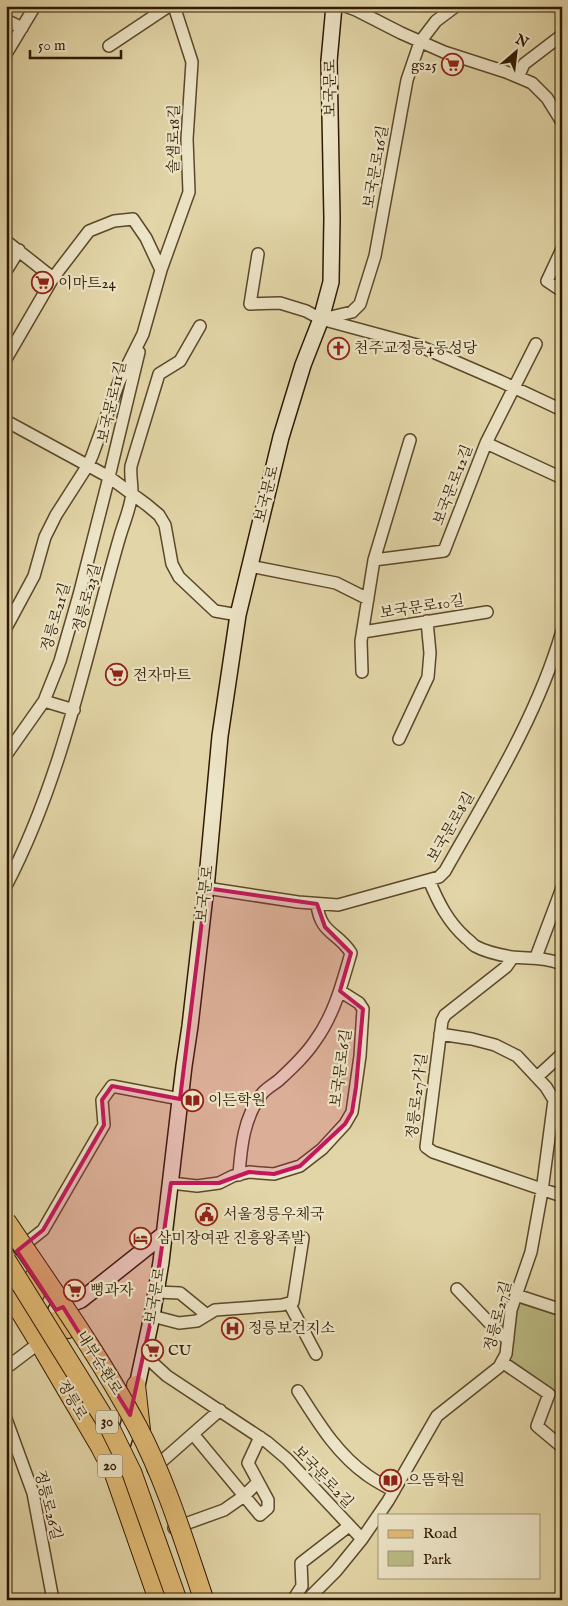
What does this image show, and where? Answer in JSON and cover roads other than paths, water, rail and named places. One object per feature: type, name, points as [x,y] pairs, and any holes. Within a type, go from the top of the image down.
[{"type":"highway","name":"내부순환로","points":[[6,1221],[94,1354],[137,1427],[174,1511],[204,1600]]},
{"type":"highway","name":"내부순환로","points":[[12,1255],[109,1426],[132,1473],[177,1600]]},
{"type":"main road","name":"보국문로","points":[[114,1474],[128,1423],[156,1292],[206,888],[220,736],[238,615],[281,437],[303,365],[321,319],[331,282],[330,61],[334,6]]},
{"type":"main road","points":[[56,1310],[81,1300],[164,1234]]},
{"type":"main road","name":"20","points":[[6,1235],[12,1255],[34,1277],[143,1446],[154,1469],[197,1600]]},
{"type":"main road","points":[[6,1278],[18,1296],[25,1300],[32,1299],[35,1296],[37,1289],[34,1277]]},
{"type":"main road","name":"정릉로","points":[[6,1289],[100,1447],[114,1474],[158,1600]]},
{"type":"main road","points":[[39,1343],[42,1329],[48,1322],[55,1321],[68,1329]]},
{"type":"main road","points":[[136,1384],[143,1446]]},
{"type":"street","points":[[6,54],[35,6]]},
{"type":"street","points":[[109,46],[169,6]]},
{"type":"street","name":"솔샘로18길","points":[[6,628],[34,576],[45,537],[56,515],[88,465],[118,382],[143,334],[161,270],[189,192],[187,139],[192,62],[174,6]]},
{"type":"street","points":[[345,6],[444,52],[532,83],[547,98],[562,122]]},
{"type":"street","name":"보국문로16길","points":[[321,319],[352,312],[360,304],[375,256],[407,80],[420,42],[436,21],[456,6]]},
{"type":"street","points":[[6,20],[22,28]]},
{"type":"street","points":[[518,77],[524,64],[562,36]]},
{"type":"street","points":[[6,359],[53,278],[88,231],[114,221],[134,219],[146,238],[161,270]]},
{"type":"street","points":[[6,241],[53,278]]},
{"type":"street","points":[[562,249],[547,281],[562,291]]},
{"type":"street","points":[[6,271],[19,250]]},
{"type":"street","points":[[258,254],[250,304],[280,303],[306,311],[321,319],[417,345],[562,410]]},
{"type":"street","name":"정릉로23길","points":[[6,886],[23,854],[74,710],[132,492],[130,478],[132,466],[159,374],[180,360],[200,326]]},
{"type":"street","name":"보국문로11길","points":[[109,477],[143,334]]},
{"type":"street","points":[[486,443],[536,344]]},
{"type":"street","points":[[6,422],[88,465],[132,492],[159,515],[165,525],[172,564],[179,577],[215,611],[238,615]]},
{"type":"street","points":[[362,672],[361,641],[374,560],[410,440]]},
{"type":"street","name":"보국문로12길","points":[[374,560],[444,551],[486,443],[561,477]]},
{"type":"street","name":"정릉로21길","points":[[6,755],[44,701],[62,652],[109,477]]},
{"type":"street","points":[[250,566],[336,582],[368,599]]},
{"type":"street","name":"보국문로10길","points":[[362,632],[486,612]]},
{"type":"street","points":[[399,739],[428,677],[430,653],[427,622]]},
{"type":"street","name":"보국문로8길","points":[[206,888],[298,902],[338,905],[439,877],[445,871],[526,724],[548,676],[562,631]]},
{"type":"street","points":[[44,701],[74,710]]},
{"type":"street","points":[[429,880],[438,902],[455,928],[474,946],[500,955],[526,958],[536,957],[562,964]]},
{"type":"street","points":[[536,957],[562,888]]},
{"type":"street","name":"보국문로6길","points":[[239,1174],[240,1153],[245,1124],[261,1093],[296,1064],[316,1041],[329,1018],[340,991],[351,953],[325,927],[318,914],[317,904]]},
{"type":"street","name":"정릉로27가길","points":[[513,957],[506,967],[445,1015],[442,1021],[426,1147],[433,1152],[542,1191]]},
{"type":"street","name":"보국문로6길","points":[[171,1183],[196,1186],[219,1183],[239,1174],[250,1172],[274,1174],[300,1166],[322,1149],[345,1124],[352,1112],[360,1056],[363,1009],[359,1003],[340,991]]},
{"type":"street","name":"정릉로27길","points":[[379,1514],[437,1416],[499,1367],[506,1354],[511,1310],[531,1252],[558,1109],[546,1087],[517,1056],[495,1045],[440,1034]]},
{"type":"street","points":[[537,1077],[562,1054]]},
{"type":"street","points":[[12,1255],[43,1230],[104,1125],[102,1100],[112,1086],[180,1099]]},
{"type":"street","points":[[542,1191],[562,1196]]},
{"type":"street","points":[[152,1316],[179,1323],[197,1321],[215,1310],[282,1305],[293,1302],[303,1238]]},
{"type":"street","points":[[457,1289],[500,1334],[508,1339]]},
{"type":"street","points":[[156,1292],[180,1293],[207,1315]]},
{"type":"street","points":[[516,1295],[562,1310]]},
{"type":"street","points":[[288,1303],[316,1354]]},
{"type":"street","points":[[6,1368],[39,1343]]},
{"type":"street","name":"보국문로2길","points":[[143,1354],[167,1376],[260,1436],[287,1459],[362,1539]]},
{"type":"street","points":[[502,1362],[549,1394],[537,1426],[562,1447]]},
{"type":"street","points":[[298,1391],[330,1441],[347,1459],[367,1476],[394,1491]]},
{"type":"street","points":[[154,1469],[220,1410]]},
{"type":"street","name":"정릉로26길","points":[[6,1419],[32,1493],[53,1600]]},
{"type":"street","points":[[193,1434],[260,1515],[268,1508],[268,1500],[248,1464],[260,1436]]},
{"type":"street","points":[[174,1528],[224,1510],[244,1496],[258,1482]]},
{"type":"street","name":"정릉로27길","points":[[307,1600],[336,1571],[362,1539],[378,1515]]},
{"type":"street","points":[[293,1600],[302,1586],[301,1563],[349,1526]]},
{"type":"place","name":"gs25","points":[[453,65]]},
{"type":"place","name":"이마트24","points":[[42,283]]},
{"type":"place","name":"천주교정릉4동성당","points":[[338,348]]},
{"type":"place","name":"전자마트","points":[[117,675]]},
{"type":"place","name":"이든학원","points":[[192,1100]]},
{"type":"place","name":"서울정릉우체국","points":[[207,1214]]},
{"type":"place","name":"삼미장여관 진흥왕족발","points":[[141,1238]]},
{"type":"place","name":"뻥과자","points":[[74,1290]]},
{"type":"place","name":"정릉보건지소","points":[[232,1328]]},
{"type":"place","name":"CU","points":[[152,1350]]},
{"type":"place","name":"으뜸학원","points":[[391,1480]]}]
